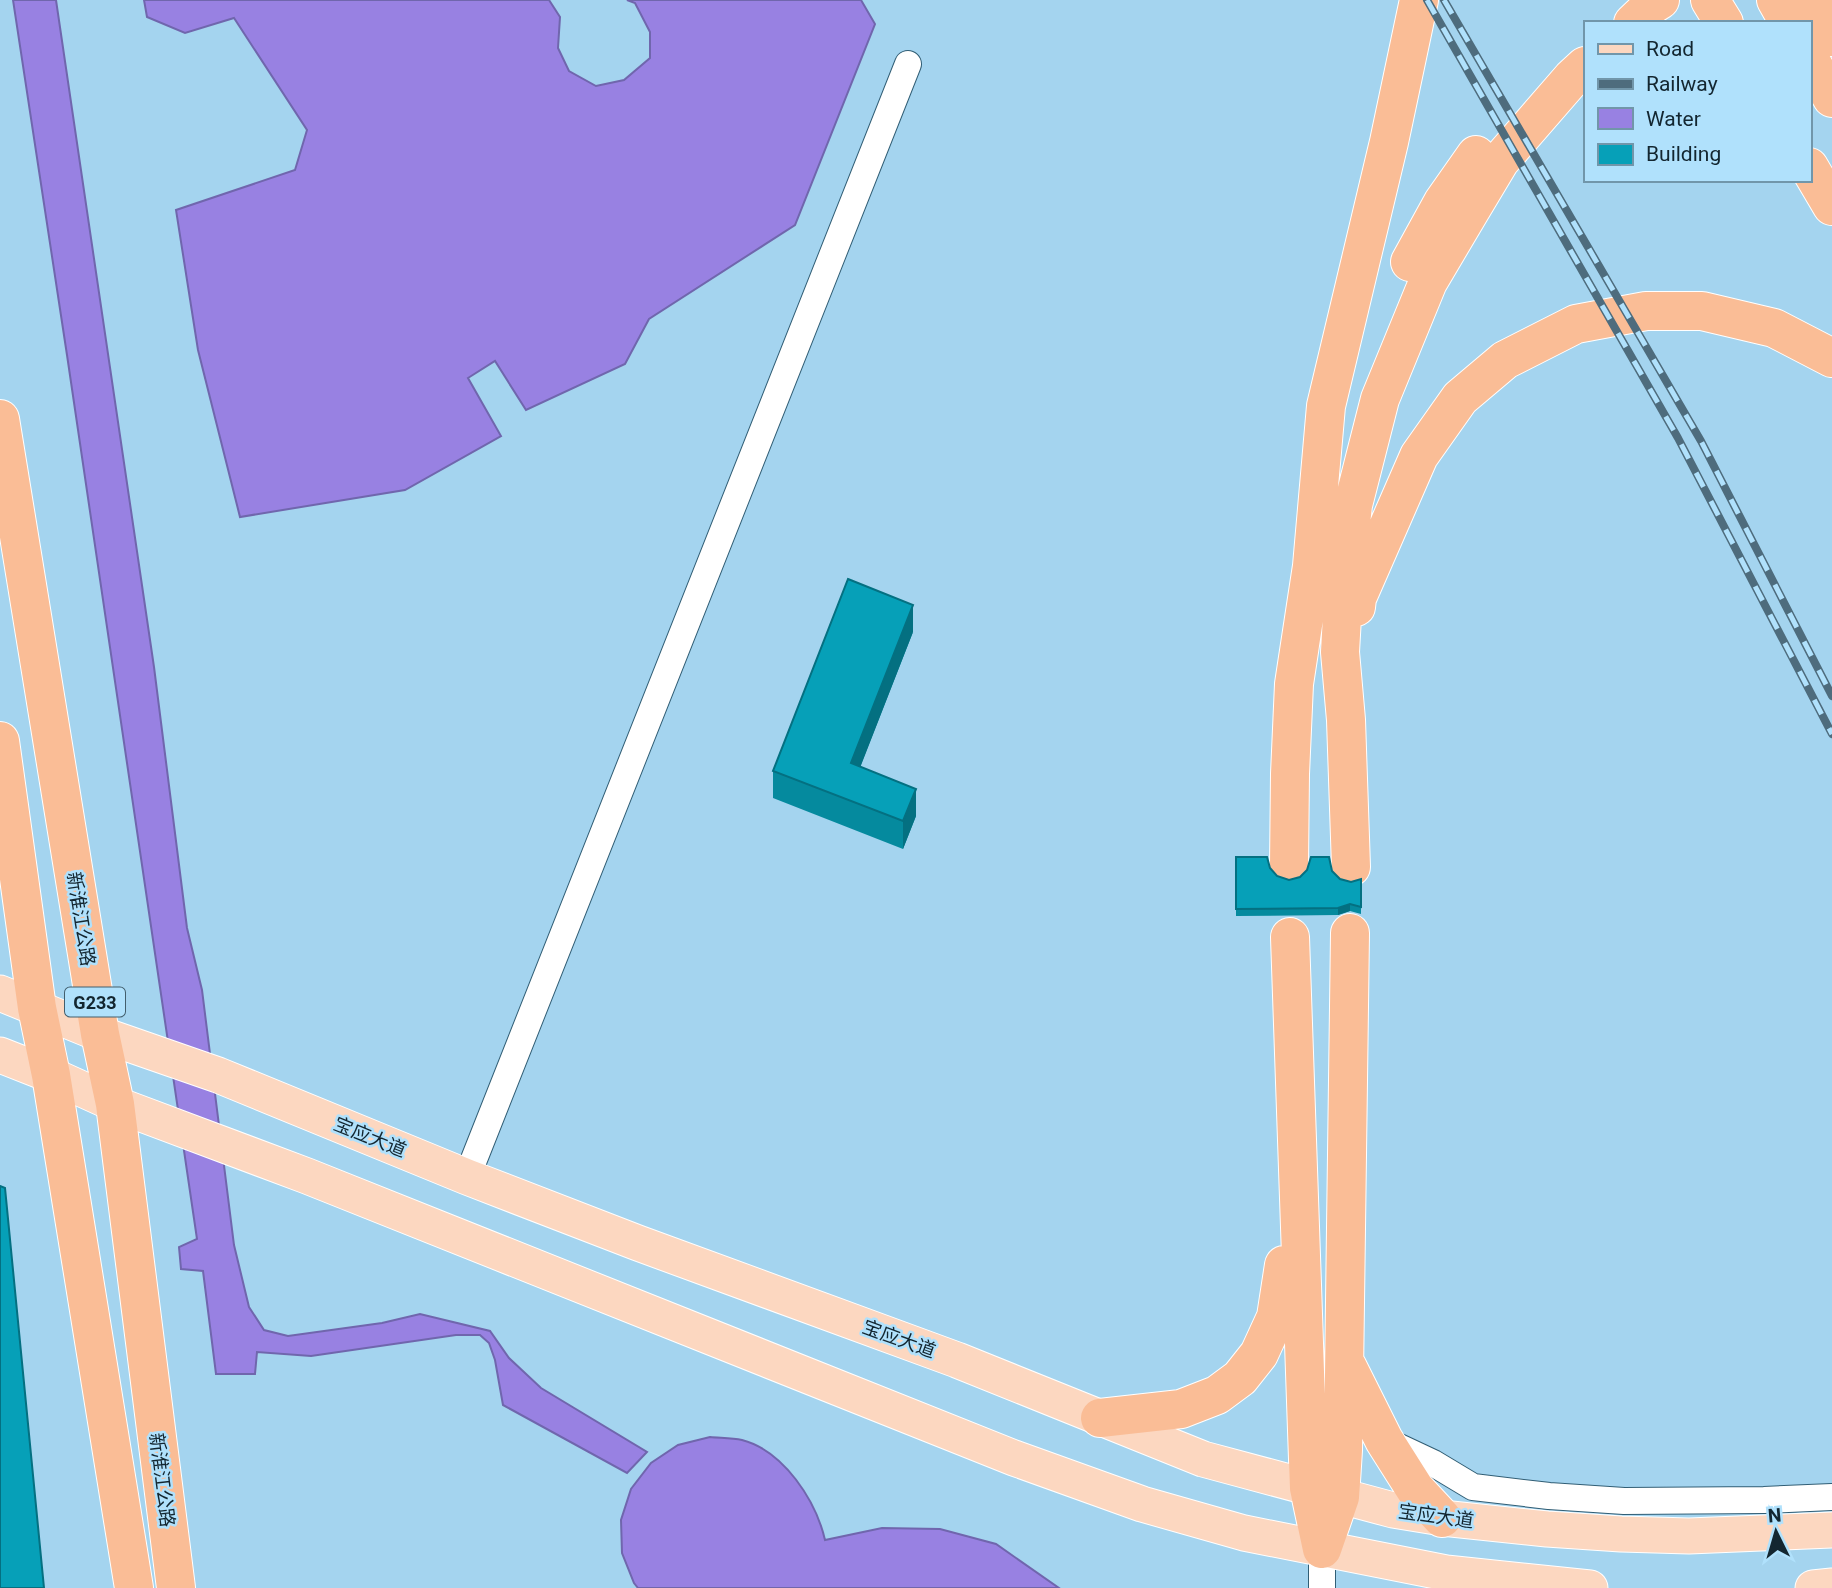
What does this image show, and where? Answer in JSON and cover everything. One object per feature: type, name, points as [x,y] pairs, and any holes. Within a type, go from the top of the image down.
[{"type":"highway","points":[[1289,865],[1294,684],[1312,566],[1326,406],[1390,142],[1419,0]]},
{"type":"highway","points":[[1606,21],[1630,0]]},
{"type":"highway","points":[[1635,21],[1660,0]]},
{"type":"highway","points":[[1710,0],[1723,21]]},
{"type":"highway","points":[[1776,0],[1788,21]]},
{"type":"highway","points":[[1810,0],[1832,37]]},
{"type":"highway","points":[[1351,867],[1346,720],[1340,652],[1343,599],[1353,505],[1380,399],[1428,282],[1490,155],[1558,63],[1584,40]]},
{"type":"highway","points":[[1811,61],[1832,98]]},
{"type":"highway","points":[[1312,566],[1357,386],[1403,274],[1443,202],[1584,67]]},
{"type":"highway","points":[[1811,170],[1832,206]]},
{"type":"highway","points":[[1346,720],[1357,598],[1419,456],[1460,398],[1505,360],[1576,324],[1646,311],[1702,311],[1774,328],[1832,358]]},
{"type":"highway","name":"新淮江公路","points":[[0,419],[100,1034],[115,1104],[176,1588]]},
{"type":"highway","name":"G233","points":[[0,741],[37,1008],[51,1075],[134,1588]]},
{"type":"highway","points":[[1322,1549],[1325,1492],[1344,1359],[1350,933]]},
{"type":"highway","points":[[1290,937],[1298,1187],[1325,1492]]},
{"type":"highway","points":[[1100,1418],[1181,1409],[1217,1395],[1240,1378],[1259,1354],[1276,1317],[1298,1187]]},
{"type":"highway","points":[[1344,1359],[1384,1440],[1415,1489],[1442,1518]]},
{"type":"main road","name":"宝应大道","points":[[0,993],[100,1034],[218,1075],[467,1177],[638,1243],[957,1360],[1202,1459],[1393,1510],[1442,1518],[1621,1534],[1689,1536],[1832,1530]]},
{"type":"main road","points":[[0,1055],[115,1104],[233,1148],[1014,1458],[1142,1504],[1244,1533],[1446,1573],[1590,1588]]},
{"type":"main road","points":[[1813,1588],[1832,1586]]},
{"type":"street","points":[[467,1177],[908,64]]},
{"type":"street","points":[[1384,1440],[1433,1463],[1473,1487],[1625,1501],[1832,1497]]},
{"type":"street","points":[[1322,1549],[1322,1588]]},
{"type":"water","points":[[13,0],[56,0],[154,667],[187,928],[202,990],[234,1245],[249,1307],[264,1330],[288,1336],[382,1323],[420,1314],[490,1331],[509,1358],[541,1388],[647,1452],[627,1473],[503,1405],[495,1360],[489,1343],[480,1335],[456,1335],[311,1356],[257,1352],[255,1374],[216,1374],[203,1271],[181,1269],[179,1247],[197,1239]]},
{"type":"water","points":[[144,0],[549,0],[560,17],[558,48],[569,71],[596,86],[624,80],[650,58],[650,32],[635,3],[627,0],[861,0],[875,24],[795,225],[649,319],[625,364],[526,410],[495,361],[468,378],[501,436],[405,490],[240,517],[198,350],[176,210],[295,170],[307,130],[234,18],[185,33],[147,17]]},
{"type":"water","points":[[710,1437],[742,1440],[757,1446],[784,1466],[806,1494],[825,1540],[882,1528],[940,1529],[996,1544],[1059,1588],[638,1588],[622,1553],[621,1520],[631,1489],[651,1463],[678,1445]]},
{"type":"building","points":[[848,579],[913,605],[851,763],[916,789],[903,821],[773,771]]},
{"type":"building","points":[[1236,857],[1267,857],[1270,868],[1277,876],[1289,880],[1300,877],[1307,870],[1311,857],[1329,857],[1332,871],[1340,879],[1351,882],[1361,879],[1361,907],[1350,904],[1338,908],[1236,909]]},
{"type":"building","points":[[0,1186],[5,1188],[44,1588],[0,1588]]},
{"type":"railway","points":[[1427,0],[1678,438],[1832,734]]},
{"type":"railway","points":[[1444,0],[1701,441],[1832,696]]}]
